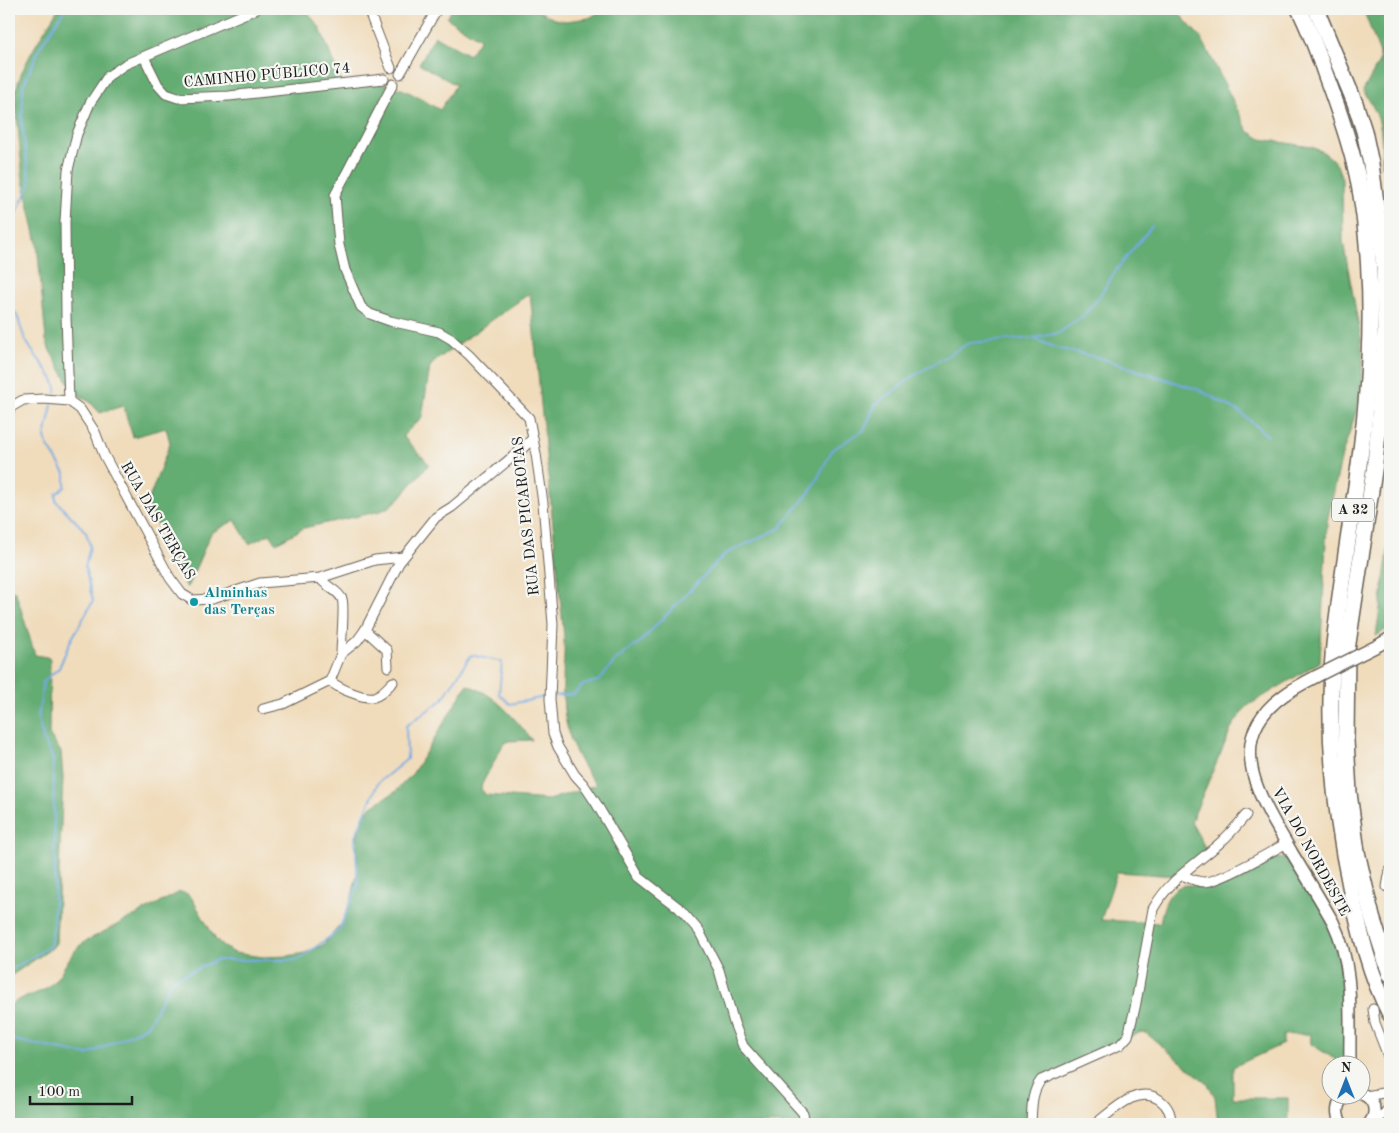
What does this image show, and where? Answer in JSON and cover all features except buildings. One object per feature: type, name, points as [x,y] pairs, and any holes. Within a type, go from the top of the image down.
[{"type":"highway","name":"A 32","points":[[1299,9],[1317,51],[1351,150],[1358,177],[1368,254],[1369,357],[1366,413],[1334,646],[1332,739],[1336,798],[1343,855],[1366,950],[1390,1014]]},
{"type":"highway","name":"A 32","points":[[1316,9],[1333,45],[1364,131],[1371,164],[1384,266],[1384,331],[1380,412],[1375,464],[1347,650],[1346,740],[1349,793],[1357,852],[1372,916],[1390,974]]},
{"type":"main road","name":"VIA DO NORDESTE","points":[[1350,1056],[1348,973],[1341,939],[1264,804],[1255,781],[1251,762],[1251,742],[1257,724],[1265,712],[1292,689],[1390,638]]},
{"type":"main road","points":[[1370,1123],[1375,1110],[1372,1104]]},
{"type":"main road","points":[[1338,1106],[1337,1113],[1342,1124]]},
{"type":"street","points":[[9,411],[11,407],[23,400],[69,400],[65,222],[68,170],[77,134],[94,96],[108,76],[126,64],[256,9]]},
{"type":"street","points":[[368,9],[391,68],[400,74]]},
{"type":"street","points":[[391,68],[385,72],[384,79],[388,83],[393,84],[399,81],[400,74],[437,9]]},
{"type":"street","name":"CAMINHO PÚBLICO 74","points":[[144,58],[158,85],[166,94],[178,98],[229,96],[384,79]]},
{"type":"street","name":"RUA DAS PICAROTAS","points":[[393,84],[335,195],[338,244],[346,270],[361,307],[370,314],[390,321],[439,332],[451,339],[469,355],[529,418],[542,503],[553,624],[550,699],[553,734],[558,747],[575,775],[596,803],[639,877],[679,908],[699,931],[719,970],[734,1023],[743,1046],[803,1113],[805,1124]]},
{"type":"street","name":"RUA DAS TERÇAS","points":[[69,400],[88,419],[104,455],[170,578],[182,594],[192,600],[212,599],[260,583],[320,578],[375,560],[403,557]]},
{"type":"street","points":[[341,654],[357,641],[365,630],[403,557],[436,516],[452,507],[533,438]]},
{"type":"street","points":[[263,709],[283,704],[330,681],[341,654],[344,608],[342,599],[334,590],[324,584],[320,578]]},
{"type":"street","points":[[365,630],[387,650],[388,667]]},
{"type":"street","points":[[330,681],[344,689],[365,696],[375,697],[393,682]]},
{"type":"street","points":[[1031,1124],[1033,1096],[1041,1080],[1120,1045],[1128,1036],[1153,909],[1170,884],[1223,840],[1246,815]]},
{"type":"street","points":[[1182,875],[1205,882],[1214,880],[1287,843]]},
{"type":"street","points":[[1387,887],[1390,870]]},
{"type":"street","points":[[1373,1009],[1375,1023],[1390,1061]]},
{"type":"street","points":[[1372,1094],[1383,1093],[1390,1088]]},
{"type":"street","points":[[1094,1124],[1132,1097],[1142,1095],[1154,1096],[1165,1104],[1171,1113],[1171,1124]]},
{"type":"street","points":[[1370,1123],[1382,1116],[1390,1107]]},
{"type":"green space","points":[[58,9],[305,9],[320,28],[343,87],[379,84],[396,87],[411,93],[440,110],[456,85],[419,64],[435,36],[469,55],[480,39],[447,18],[452,9],[535,9],[554,19],[566,21],[589,18],[605,9],[1175,9],[1202,39],[1248,131],[1261,139],[1312,147],[1323,152],[1337,165],[1342,179],[1343,241],[1361,338],[1363,361],[1359,403],[1342,455],[1327,522],[1320,662],[1249,705],[1232,727],[1191,822],[1207,851],[1175,876],[1117,872],[1101,920],[1160,923],[1167,899],[1177,888],[1187,885],[1217,887],[1230,882],[1264,862],[1281,858],[1289,860],[1319,904],[1343,955],[1347,1056],[1330,1056],[1311,1044],[1310,1034],[1283,1035],[1283,1044],[1233,1067],[1233,1098],[1288,1098],[1288,1124],[1218,1124],[1215,1097],[1208,1084],[1146,1033],[1141,1032],[1045,1077],[1038,1083],[1034,1124],[9,1124],[9,1006],[48,987],[75,951],[86,941],[180,892],[191,897],[216,940],[225,948],[235,953],[263,957],[288,956],[305,953],[323,945],[342,923],[350,905],[357,874],[357,837],[363,817],[372,806],[395,792],[413,773],[467,685],[487,694],[496,701],[511,715],[532,740],[504,743],[482,784],[481,789],[486,795],[548,800],[596,785],[575,750],[564,713],[564,637],[530,293],[435,361],[430,367],[422,417],[403,436],[429,464],[398,500],[381,511],[304,528],[276,543],[270,534],[249,544],[235,520],[211,533],[187,588],[147,504],[170,443],[166,428],[133,437],[123,406],[100,413],[90,402],[74,392],[50,351],[46,340],[37,243],[23,181],[15,95],[22,72]]},
{"type":"green space","points":[[1363,9],[1390,9],[1390,172],[1382,166],[1382,144],[1378,119],[1375,110],[1363,91],[1379,62],[1380,54]]},
{"type":"green space","points":[[1390,537],[1390,627],[1376,636]]},
{"type":"green space","points":[[13,590],[16,593],[35,655],[50,659],[49,734],[61,752],[63,778],[56,943],[52,948],[9,977],[9,591]]},
{"type":"waterway","points":[[9,229],[30,184],[22,123],[23,86],[40,47],[65,9]]},
{"type":"waterway","points":[[554,696],[574,694],[583,685],[600,680],[615,661],[641,641],[725,554],[780,528],[812,489],[832,450],[864,430],[875,405],[915,375],[969,343],[1033,338],[1059,333],[1084,315],[1099,297],[1116,270],[1152,226]]},
{"type":"waterway","points":[[9,309],[13,310],[16,314],[28,344],[54,383],[56,393]]},
{"type":"waterway","points":[[1033,338],[1056,348],[1100,358],[1199,390],[1240,412],[1268,436]]},
{"type":"waterway","points":[[9,971],[50,946],[53,926],[55,878],[53,759],[44,741],[38,719],[43,682],[59,668],[70,642],[93,601],[85,567],[90,546],[86,532],[56,501],[56,494],[65,487],[65,473],[47,445],[45,437],[52,405]]},
{"type":"waterway","points":[[9,1039],[87,1055],[147,1026],[172,980],[217,960],[298,960],[339,930],[358,884],[355,837],[378,783],[407,759],[406,726],[442,700],[471,655],[502,662],[499,694],[510,704],[545,697]]},
{"type":"place","name":"Alminhas das Terças","points":[[194,602]]}]
